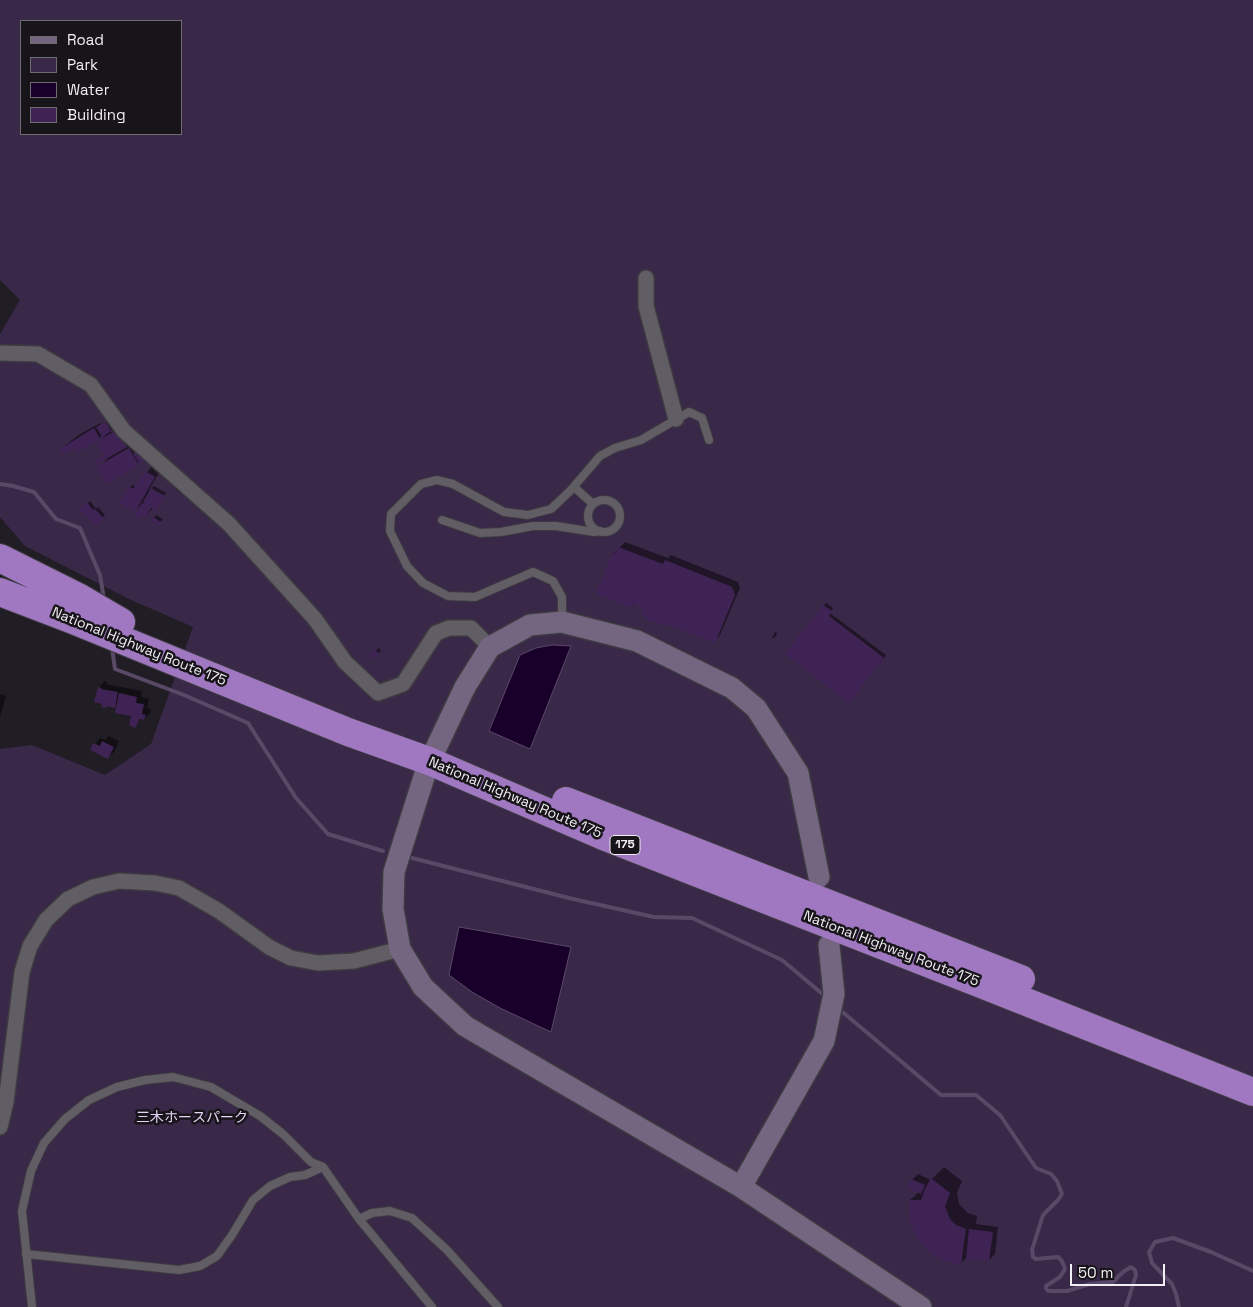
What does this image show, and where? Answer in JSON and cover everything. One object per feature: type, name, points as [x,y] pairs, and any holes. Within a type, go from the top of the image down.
[{"type":"highway","points":[[0,558],[80,598],[121,622]]},
{"type":"highway","name":"National Highway Route 175","points":[[0,575],[121,622],[352,717],[603,836],[1253,1092]]},
{"type":"highway","name":"National Highway Route 175","points":[[0,592],[348,732],[433,754],[564,800],[981,963],[1253,1073]]},
{"type":"street","points":[[646,278],[646,306],[676,419]]},
{"type":"street","points":[[0,353],[38,354],[92,385],[124,431],[229,524],[315,618],[345,662],[378,693],[403,684],[436,633],[449,628],[471,628],[490,647]]},
{"type":"street","points":[[819,877],[798,773],[756,708],[732,688],[637,641],[562,622],[530,625],[490,647],[465,686],[433,754],[394,872],[394,909],[400,948],[423,987],[465,1026],[741,1187],[921,1307]]},
{"type":"street","points":[[0,1127],[6,1102],[22,972],[30,946],[46,920],[68,899],[93,887],[119,881],[155,883],[180,888],[219,911],[269,947],[291,958],[318,963],[354,961],[400,948]]},
{"type":"street","points":[[741,1187],[824,1041],[834,994],[829,945]]},
{"type":"lane","points":[[562,622],[562,596],[553,581],[533,572],[475,597],[448,596],[423,583],[408,566],[390,531],[391,514],[421,484],[437,480],[453,484],[504,512],[528,515],[551,509],[600,456],[615,448],[641,440],[689,412],[702,418],[709,440]]},
{"type":"lane","points":[[574,486],[593,504]]},
{"type":"lane","points":[[442,520],[480,533],[501,532],[533,526],[556,526],[594,532],[600,532],[611,531],[616,528],[621,518],[619,508],[612,501],[602,499],[589,508],[588,520],[594,529],[600,532]]},
{"type":"lane","points":[[32,1307],[22,1211],[31,1171],[44,1143],[65,1119],[90,1100],[117,1087],[145,1080],[173,1077],[211,1087],[260,1116],[283,1134],[311,1162],[323,1166],[359,1219],[432,1307]]},
{"type":"lane","points":[[26,1254],[179,1270],[200,1266],[216,1256],[232,1235],[253,1200],[270,1186],[290,1177],[305,1175],[323,1166]]},
{"type":"lane","points":[[359,1219],[372,1213],[390,1210],[412,1218],[446,1250],[498,1307]]},
{"type":"green space","name":"三木ホースパーク","points":[[0,0],[1253,0],[1253,1307],[0,1307],[0,749],[32,745],[105,775],[151,744],[193,627],[129,599],[25,546],[0,517],[0,334],[20,300],[0,280]]},
{"type":"water","points":[[552,645],[571,646],[530,749],[489,731],[520,655],[536,648]]},
{"type":"water","points":[[459,927],[571,947],[551,1032],[500,1008],[472,992],[449,975]]},
{"type":"building","points":[[106,422],[111,431],[102,437],[96,427]]},
{"type":"building","points":[[94,428],[100,439],[76,453],[74,448],[63,454],[60,449]]},
{"type":"building","points":[[117,430],[127,447],[106,459],[97,443]]},
{"type":"building","points":[[129,448],[139,465],[106,484],[96,467]]},
{"type":"building","points":[[139,450],[145,460],[139,463],[133,453]]},
{"type":"building","points":[[103,456],[105,459],[96,465],[94,461]]},
{"type":"building","points":[[145,471],[155,477],[135,512],[119,503],[129,486],[133,489]]},
{"type":"building","points":[[151,488],[165,496],[156,511],[151,508],[146,517],[142,515],[139,519],[134,516],[142,503],[145,504],[143,502]]},
{"type":"building","points":[[87,502],[104,519],[95,526],[87,515],[85,517],[79,509]]},
{"type":"building","points":[[153,517],[161,522],[159,526],[151,521]]},
{"type":"building","points":[[618,547],[663,564],[665,560],[732,587],[735,595],[715,643],[671,626],[650,621],[641,614],[643,608],[633,604],[631,608],[596,594],[613,552],[616,553]]},
{"type":"building","points":[[823,605],[832,611],[829,616],[884,658],[849,703],[785,654]]},
{"type":"building","points":[[376,650],[379,655],[372,659],[369,654]]},
{"type":"building","points":[[98,687],[118,692],[115,708],[101,707],[102,704],[94,702]]},
{"type":"building","points":[[119,693],[137,697],[136,703],[144,704],[142,714],[146,715],[144,720],[140,719],[135,728],[129,725],[131,716],[115,713]]},
{"type":"building","points":[[102,741],[114,747],[108,759],[90,750],[93,743],[100,746]]},
{"type":"building","points":[[931,1178],[950,1193],[945,1206],[950,1219],[956,1225],[966,1229],[961,1265],[943,1260],[930,1253],[918,1239],[910,1222],[909,1200],[921,1200]]},
{"type":"building","points":[[911,1179],[925,1185],[921,1194],[908,1188]]},
{"type":"building","points":[[969,1229],[993,1232],[989,1261],[966,1259]]},
{"type":"waterway","points":[[0,484],[34,492],[56,519],[80,528],[100,575],[104,599]]},
{"type":"waterway","points":[[112,648],[115,669],[184,695],[248,723],[296,798],[328,834],[383,851]]},
{"type":"waterway","points":[[412,858],[573,899],[654,917],[692,918],[782,960],[826,997]]},
{"type":"waterway","points":[[839,1009],[941,1095],[976,1095],[1000,1115],[1036,1168],[1051,1174],[1057,1181],[1062,1194],[1043,1215],[1032,1250],[1033,1257],[1036,1259],[1058,1257],[1062,1261],[1065,1269],[1060,1277],[1046,1286],[1048,1291],[1067,1291],[1090,1284],[1113,1282],[1131,1267],[1135,1270],[1136,1275],[1126,1307]]},
{"type":"waterway","points":[[1179,1307],[1172,1284],[1152,1263],[1149,1252],[1155,1242],[1173,1238],[1211,1252],[1253,1271]]}]
